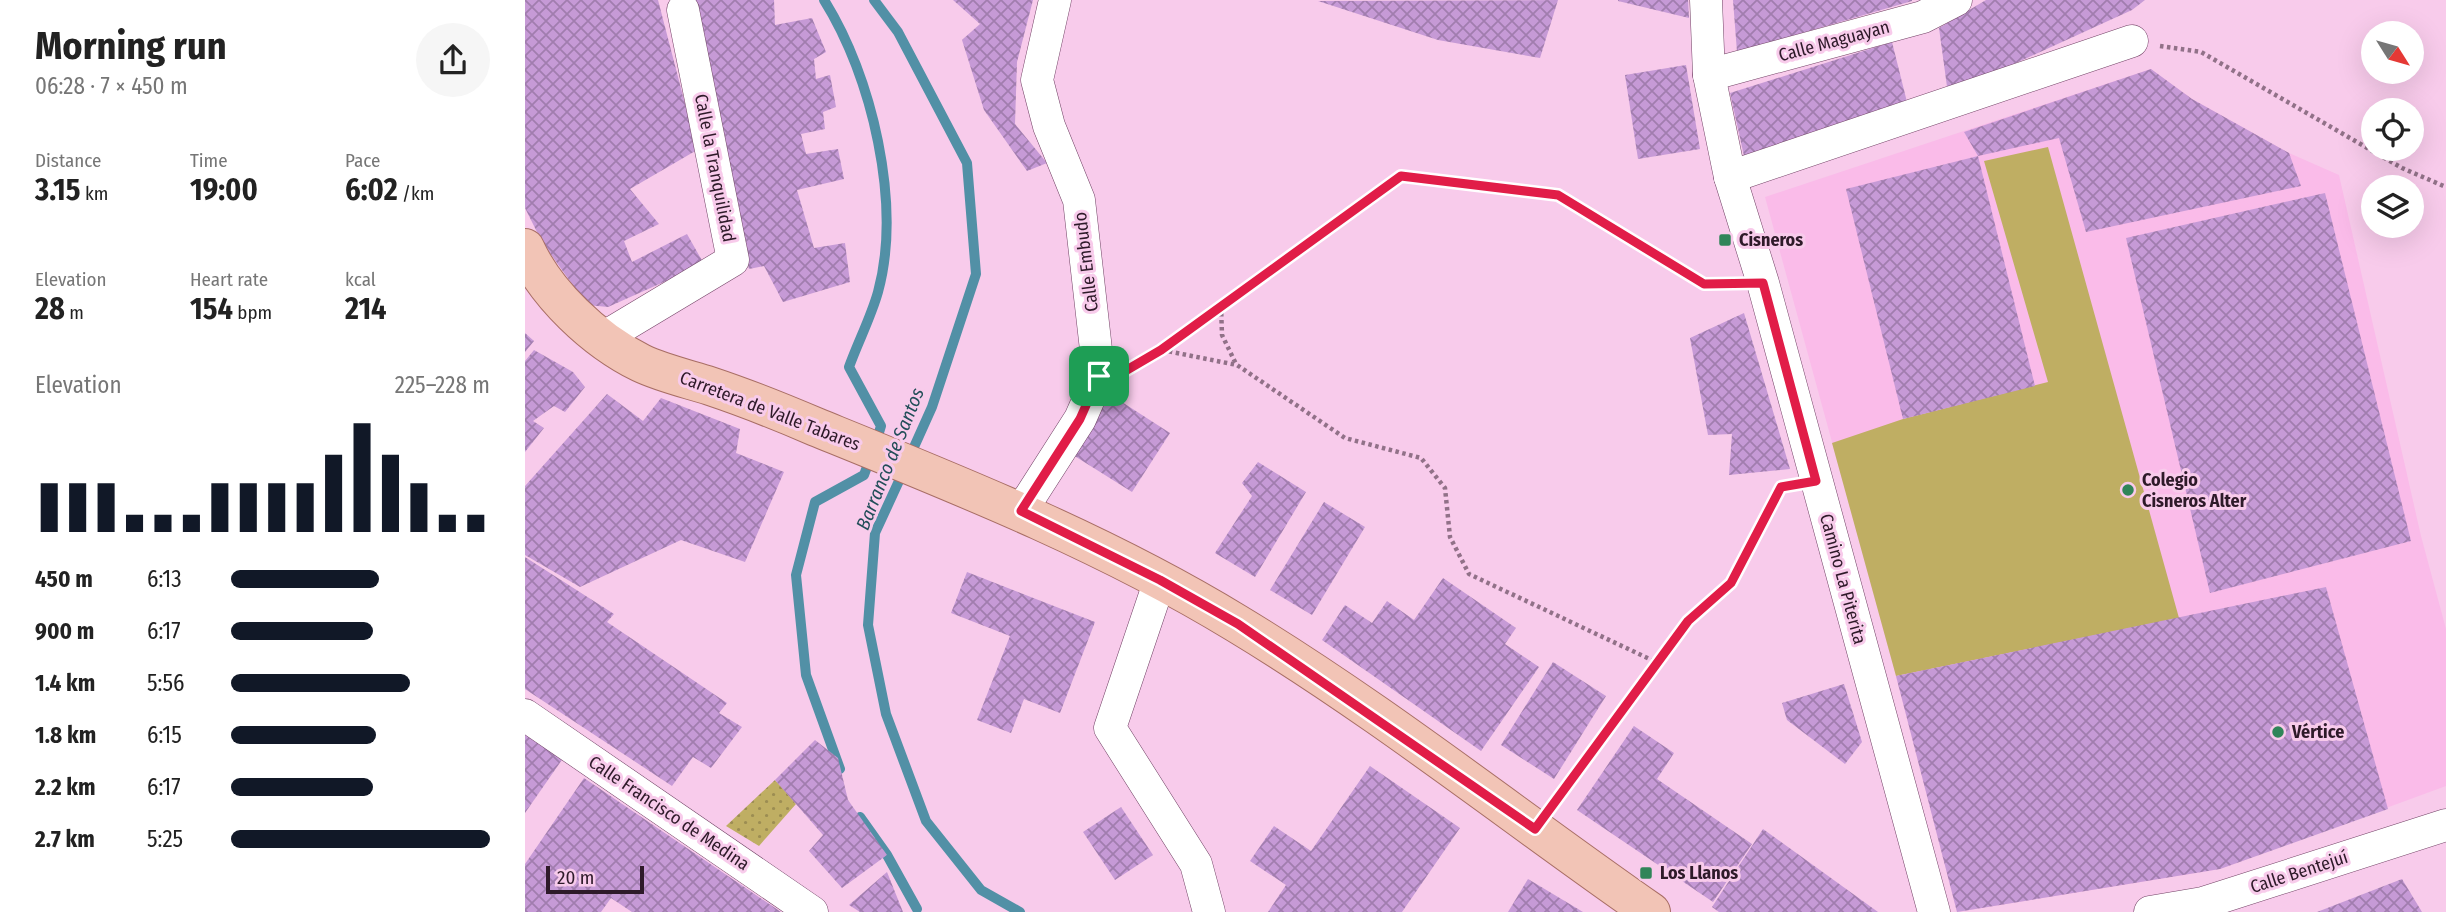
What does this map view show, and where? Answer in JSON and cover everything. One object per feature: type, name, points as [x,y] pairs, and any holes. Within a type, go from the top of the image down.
[{"type":"main road","name":"Carretera de Valle Tabares","points":[[525,248],[535,269],[565,305],[603,338],[640,363],[749,399],[1021,511],[1160,580],[1238,624],[1535,829],[1637,908]]},
{"type":"street","name":"Calle Embudo","points":[[1055,0],[1037,80],[1049,126],[1079,200],[1099,376]]},
{"type":"street","name":"Camino La Piterita","points":[[1706,0],[1709,75],[1730,177],[1763,283],[1934,912]]},
{"type":"street","name":"Calle Maguayan","points":[[1709,75],[1923,17],[1956,0]]},
{"type":"street","name":"Calle la Tranquilidad","points":[[603,338],[733,260],[683,10]]},
{"type":"street","points":[[1730,177],[2131,41]]},
{"type":"street","points":[[1021,511],[1080,419],[1099,376]]},
{"type":"street","points":[[1160,580],[1110,728],[1196,864],[1209,912]]},
{"type":"street","name":"Calle Francisco de Medina","points":[[525,715],[812,912]]},
{"type":"street","name":"Calle Bentejuí","points":[[2150,912],[2203,902],[2446,824]]},
{"type":"path","points":[[2131,41],[2201,52],[2402,168],[2446,187]]},
{"type":"path","points":[[1099,376],[1120,374],[1161,350],[1401,176],[1558,195],[1704,284],[1763,283]]},
{"type":"path","points":[[1221,306],[1222,335],[1237,365]]},
{"type":"path","points":[[1161,350],[1237,365],[1345,438],[1421,458],[1445,488],[1450,537],[1469,574],[1658,663]]},
{"type":"path","points":[[1535,829],[1688,621],[1731,583],[1781,487],[1816,481]]},
{"type":"shaded area","name":"Colegio Cisneros Alter","points":[[2151,69],[2192,99],[2289,153],[2339,175],[2421,536],[2446,629],[2446,786],[2220,869],[1957,912],[1896,676],[1765,197]]},
{"type":"shaded area","points":[[2048,147],[2179,618],[1896,676],[1832,443],[1903,419],[2048,382],[1984,161]]},
{"type":"shaded area","points":[[775,780],[796,804],[759,846],[726,826]]},
{"type":"building","points":[[525,0],[658,0],[697,150],[630,189],[659,224],[624,241],[632,262],[687,234],[704,264],[608,307],[587,305],[542,242],[525,208]]},
{"type":"building","points":[[689,0],[774,0],[775,25],[812,18],[826,52],[814,59],[816,79],[830,75],[836,107],[823,112],[825,129],[801,134],[806,154],[838,149],[844,179],[797,190],[814,248],[845,243],[850,282],[783,302],[764,266],[749,269]]},
{"type":"building","points":[[953,0],[1033,0],[1017,62],[1015,124],[1047,163],[1027,171],[984,110],[962,40],[980,24]]},
{"type":"building","points":[[1558,0],[1540,58],[1438,40],[1318,1]]},
{"type":"building","points":[[1688,0],[1689,18],[1618,1]]},
{"type":"building","points":[[1733,0],[1912,0],[1912,1],[1737,52]]},
{"type":"building","points":[[1986,0],[2145,0],[2132,10],[1948,94],[1939,28]]},
{"type":"building","points":[[1892,42],[1908,106],[1744,156],[1730,93]]},
{"type":"building","points":[[1686,65],[1700,149],[1638,159],[1625,75]]},
{"type":"building","points":[[2151,69],[2192,99],[2289,153],[2301,186],[2086,232],[2059,138],[1978,156],[1964,132]]},
{"type":"building","points":[[1978,156],[2035,386],[1903,419],[1846,189]]},
{"type":"building","points":[[2325,193],[2411,541],[2210,593],[2126,238]]},
{"type":"building","points":[[1744,313],[1790,469],[1729,475],[1732,434],[1708,435],[1690,338]]},
{"type":"building","points":[[525,333],[534,341],[525,352]]},
{"type":"building","points":[[534,350],[573,372],[585,387],[565,412],[554,406],[533,421],[544,428],[525,452],[525,361]]},
{"type":"building","points":[[607,394],[643,421],[661,398],[740,429],[736,453],[784,472],[745,562],[681,540],[580,587],[525,555],[525,486]]},
{"type":"building","points":[[1111,395],[1170,433],[1132,492],[1073,455]]},
{"type":"building","points":[[1258,462],[1306,492],[1255,577],[1215,553],[1252,496],[1242,483]]},
{"type":"building","points":[[1324,502],[1365,527],[1312,615],[1270,590]]},
{"type":"building","points":[[525,557],[614,614],[607,622],[727,703],[719,713],[742,727],[711,768],[693,757],[672,786],[525,689]]},
{"type":"building","points":[[967,572],[1095,622],[1060,713],[1024,699],[1011,733],[977,720],[1010,636],[951,613]]},
{"type":"building","points":[[1443,578],[1516,628],[1505,644],[1539,667],[1481,751],[1322,640],[1345,605],[1372,623],[1387,601],[1414,620]]},
{"type":"building","points":[[2326,587],[2388,809],[2220,869],[1957,912],[1896,676]]},
{"type":"building","points":[[1553,662],[1606,696],[1554,779],[1501,745]]},
{"type":"building","points":[[1844,684],[1862,742],[1845,764],[1787,720],[1782,703]]},
{"type":"building","points":[[525,725],[566,754],[525,813]]},
{"type":"building","points":[[1634,726],[1674,753],[1657,779],[1752,844],[1713,902],[1577,810]]},
{"type":"building","points":[[815,740],[838,758],[848,800],[887,855],[842,888],[809,851],[823,835],[775,780]]},
{"type":"building","points":[[1370,766],[1460,828],[1402,912],[1268,912],[1286,885],[1250,861],[1274,826],[1311,851]]},
{"type":"building","points":[[584,778],[781,912],[632,912],[611,898],[601,912],[525,912],[525,864]]},
{"type":"building","points":[[1121,807],[1153,855],[1115,880],[1083,832]]},
{"type":"building","points":[[1763,829],[1878,912],[1719,912],[1712,907]]},
{"type":"building","points":[[887,872],[903,912],[860,912],[849,905]]},
{"type":"building","points":[[1528,879],[1583,912],[1508,912]]},
{"type":"building","points":[[2402,879],[2422,912],[2317,912]]},
{"type":"waterway","points":[[824,0],[856,65],[869,103],[884,181],[885,257],[872,311],[849,367],[881,426],[876,442]]},
{"type":"waterway","name":"Barranco de Santos","points":[[874,0],[898,32],[967,163],[976,274],[932,407],[910,456]]},
{"type":"waterway","points":[[840,769],[806,675],[796,575],[815,502],[864,475],[871,456]]},
{"type":"waterway","name":"Barranco de Santos","points":[[904,470],[875,533],[868,625],[886,714],[926,821],[981,890],[1020,912]]},
{"type":"waterway","points":[[860,817],[887,855],[917,909]]},
{"type":"place","name":"Cisneros","points":[[1725,240]]},
{"type":"place","name":"Colegio Cisneros Alter","points":[[2128,490]]},
{"type":"place","name":"Vértice","points":[[2278,732]]},
{"type":"place","name":"Los Llanos","points":[[1646,873]]},
{"type":"route","points":[[1401,176],[1558,195],[1704,284],[1763,283],[1816,481],[1781,487],[1731,583],[1688,621],[1535,829],[1444,763],[1238,624],[1160,580],[1021,511],[1080,419],[1099,376],[1120,374],[1161,350],[1401,176]]}]
